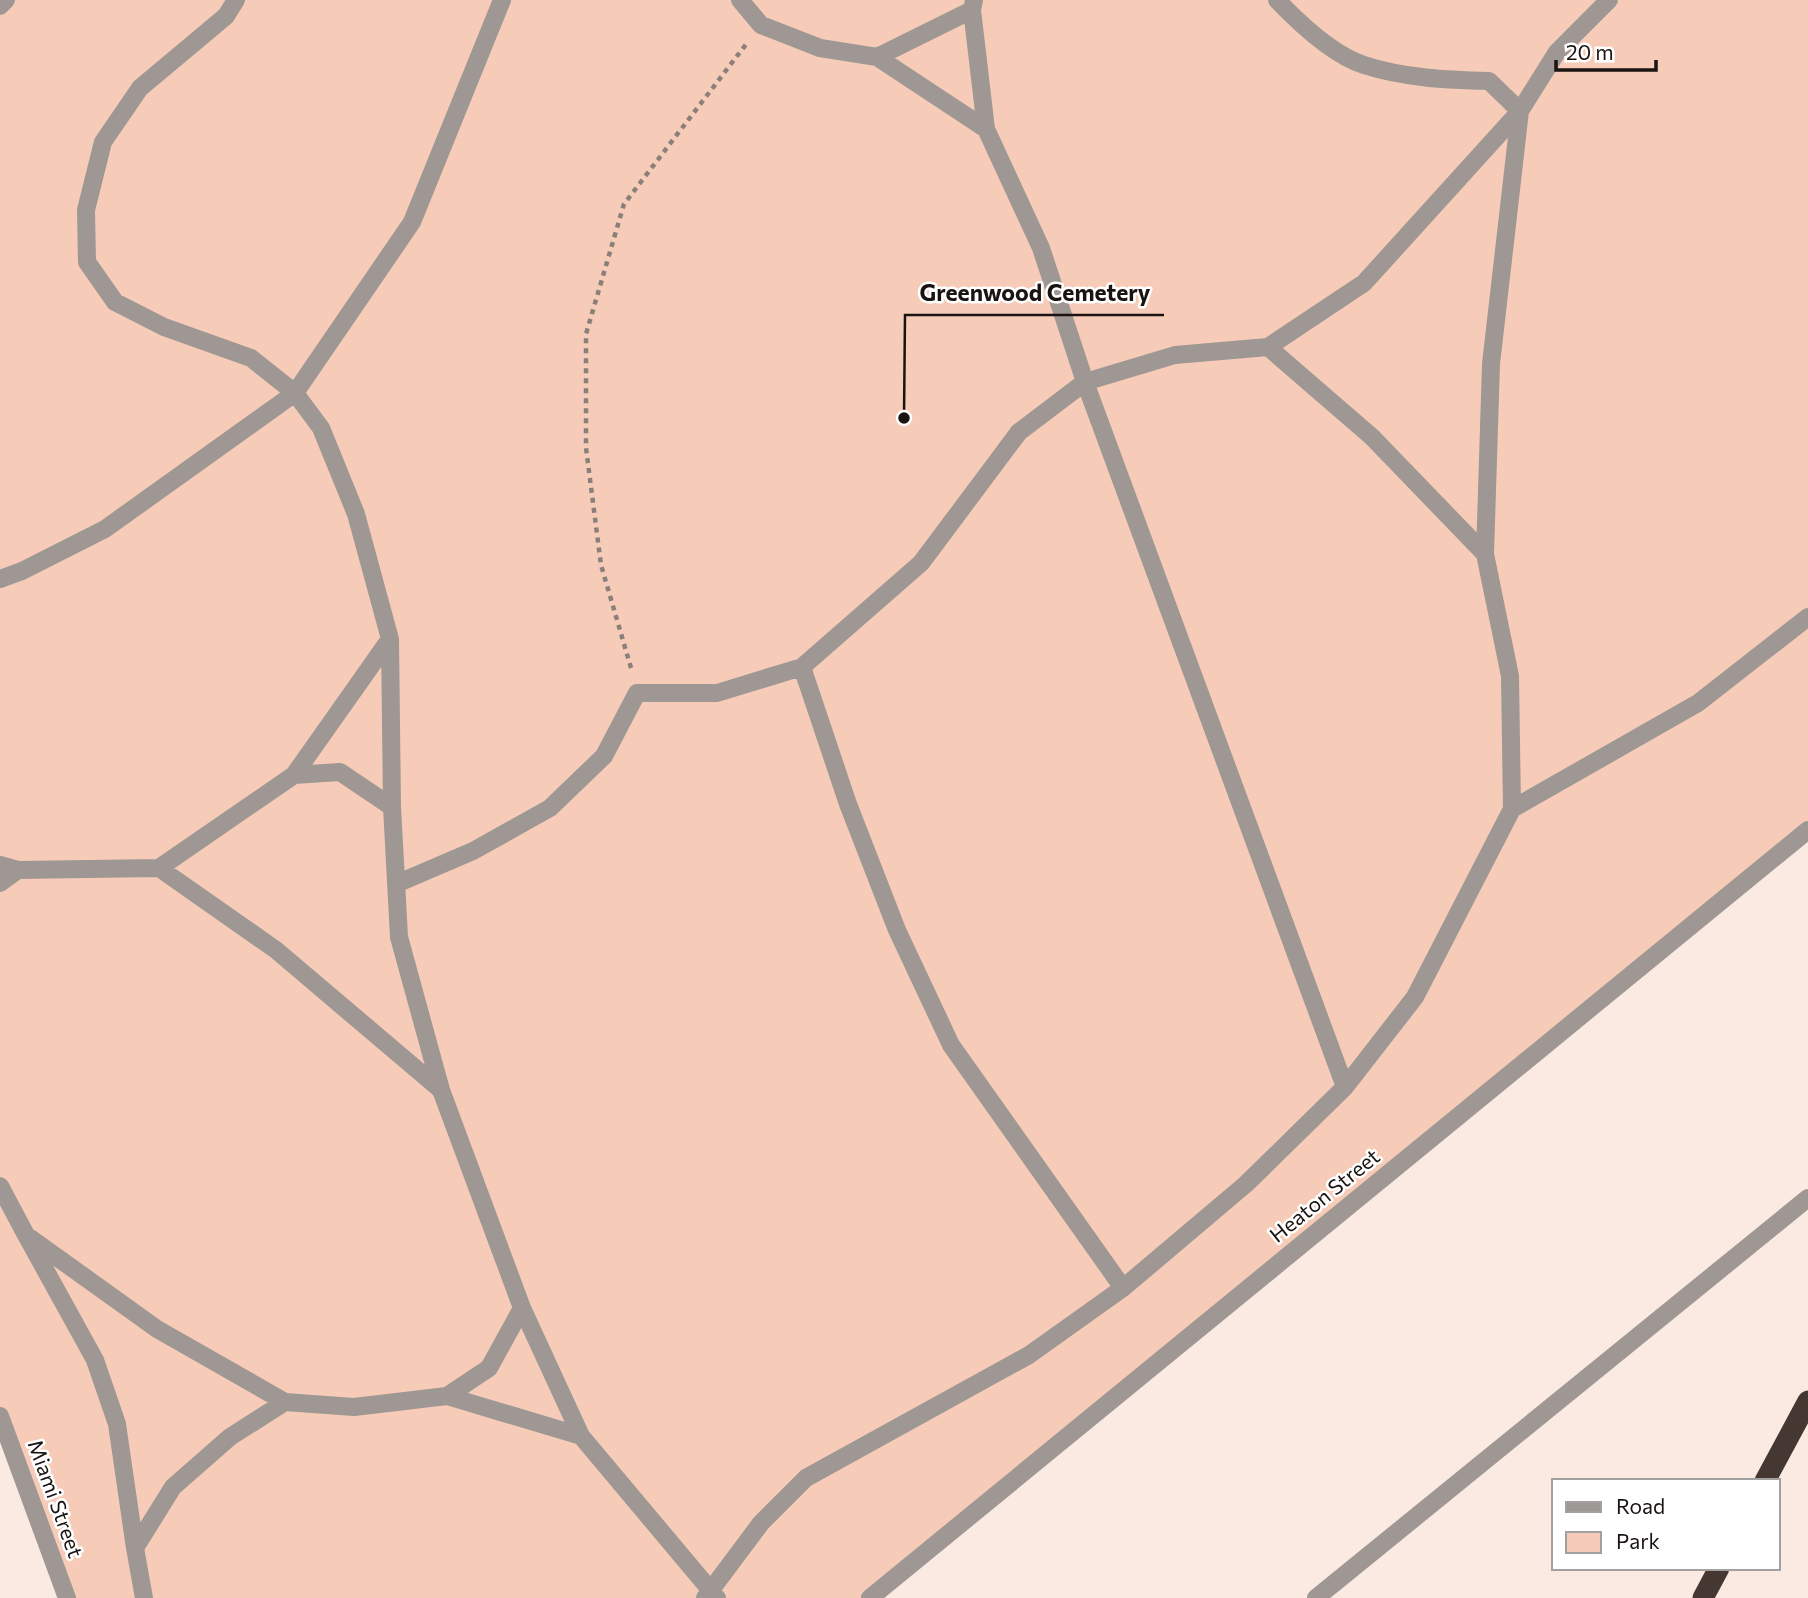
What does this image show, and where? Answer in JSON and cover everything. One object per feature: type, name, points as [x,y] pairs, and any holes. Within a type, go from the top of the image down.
[{"type":"highway","points":[[1766,1479],[1808,1401]]},
{"type":"highway","points":[[1703,1598],[1718,1570]]},
{"type":"street","points":[[0,6],[6,0]]},
{"type":"street","points":[[236,0],[226,16],[140,88],[103,142],[86,210],[87,262],[115,302],[164,327],[251,358],[295,393],[321,428],[356,514],[390,639],[392,807],[399,937],[441,1090],[522,1308],[581,1436],[712,1596],[761,1523],[806,1478],[1029,1355],[1123,1288],[1246,1184],[1345,1087],[1415,997],[1512,809],[1510,676],[1485,554],[1490,364],[1520,111]]},
{"type":"street","points":[[0,579],[22,571],[105,529],[295,393],[412,222],[502,0]]},
{"type":"street","points":[[740,0],[761,25],[820,48],[877,57],[986,129]]},
{"type":"street","points":[[1277,0],[1307,30],[1362,65],[1428,79],[1489,81],[1520,111]]},
{"type":"street","points":[[396,884],[473,851],[550,808],[604,756],[638,693],[717,693],[802,667],[922,563],[1018,432],[1085,382],[1175,355],[1268,347],[1364,283],[1520,111],[1557,52],[1609,0]]},
{"type":"street","points":[[877,57],[973,5],[986,129],[1041,248],[1085,382],[1345,1087]]},
{"type":"street","points":[[1268,347],[1372,437],[1485,554]]},
{"type":"street","points":[[1512,809],[1698,703],[1808,617]]},
{"type":"street","points":[[0,865],[18,870],[159,868],[294,775],[390,639]]},
{"type":"street","points":[[802,667],[848,804],[892,917],[951,1045],[1123,1288]]},
{"type":"street","points":[[294,775],[340,772],[392,807]]},
{"type":"street","name":"Heaton Street","points":[[870,1598],[1808,830]]},
{"type":"street","points":[[159,868],[276,950],[441,1090]]},
{"type":"street","points":[[0,883],[18,870]]},
{"type":"street","points":[[0,1186],[95,1360],[117,1424],[144,1598]]},
{"type":"street","points":[[1316,1598],[1808,1198]]},
{"type":"street","points":[[26,1235],[157,1329],[285,1402],[355,1407],[447,1396],[581,1436]]},
{"type":"street","points":[[447,1396],[489,1368],[522,1308]]},
{"type":"street","points":[[135,1548],[173,1487],[230,1437],[285,1402]]},
{"type":"street","name":"Miami Street","points":[[0,1416],[67,1598]]},
{"type":"path","points":[[638,693],[601,565],[586,448],[586,334],[624,204],[761,25]]},
{"type":"green space","points":[[6,0],[1808,0],[1808,830],[870,1598],[67,1598],[0,1416],[0,6]]},
{"type":"place","name":"Greenwood Cemetery","points":[[904,418]]}]
